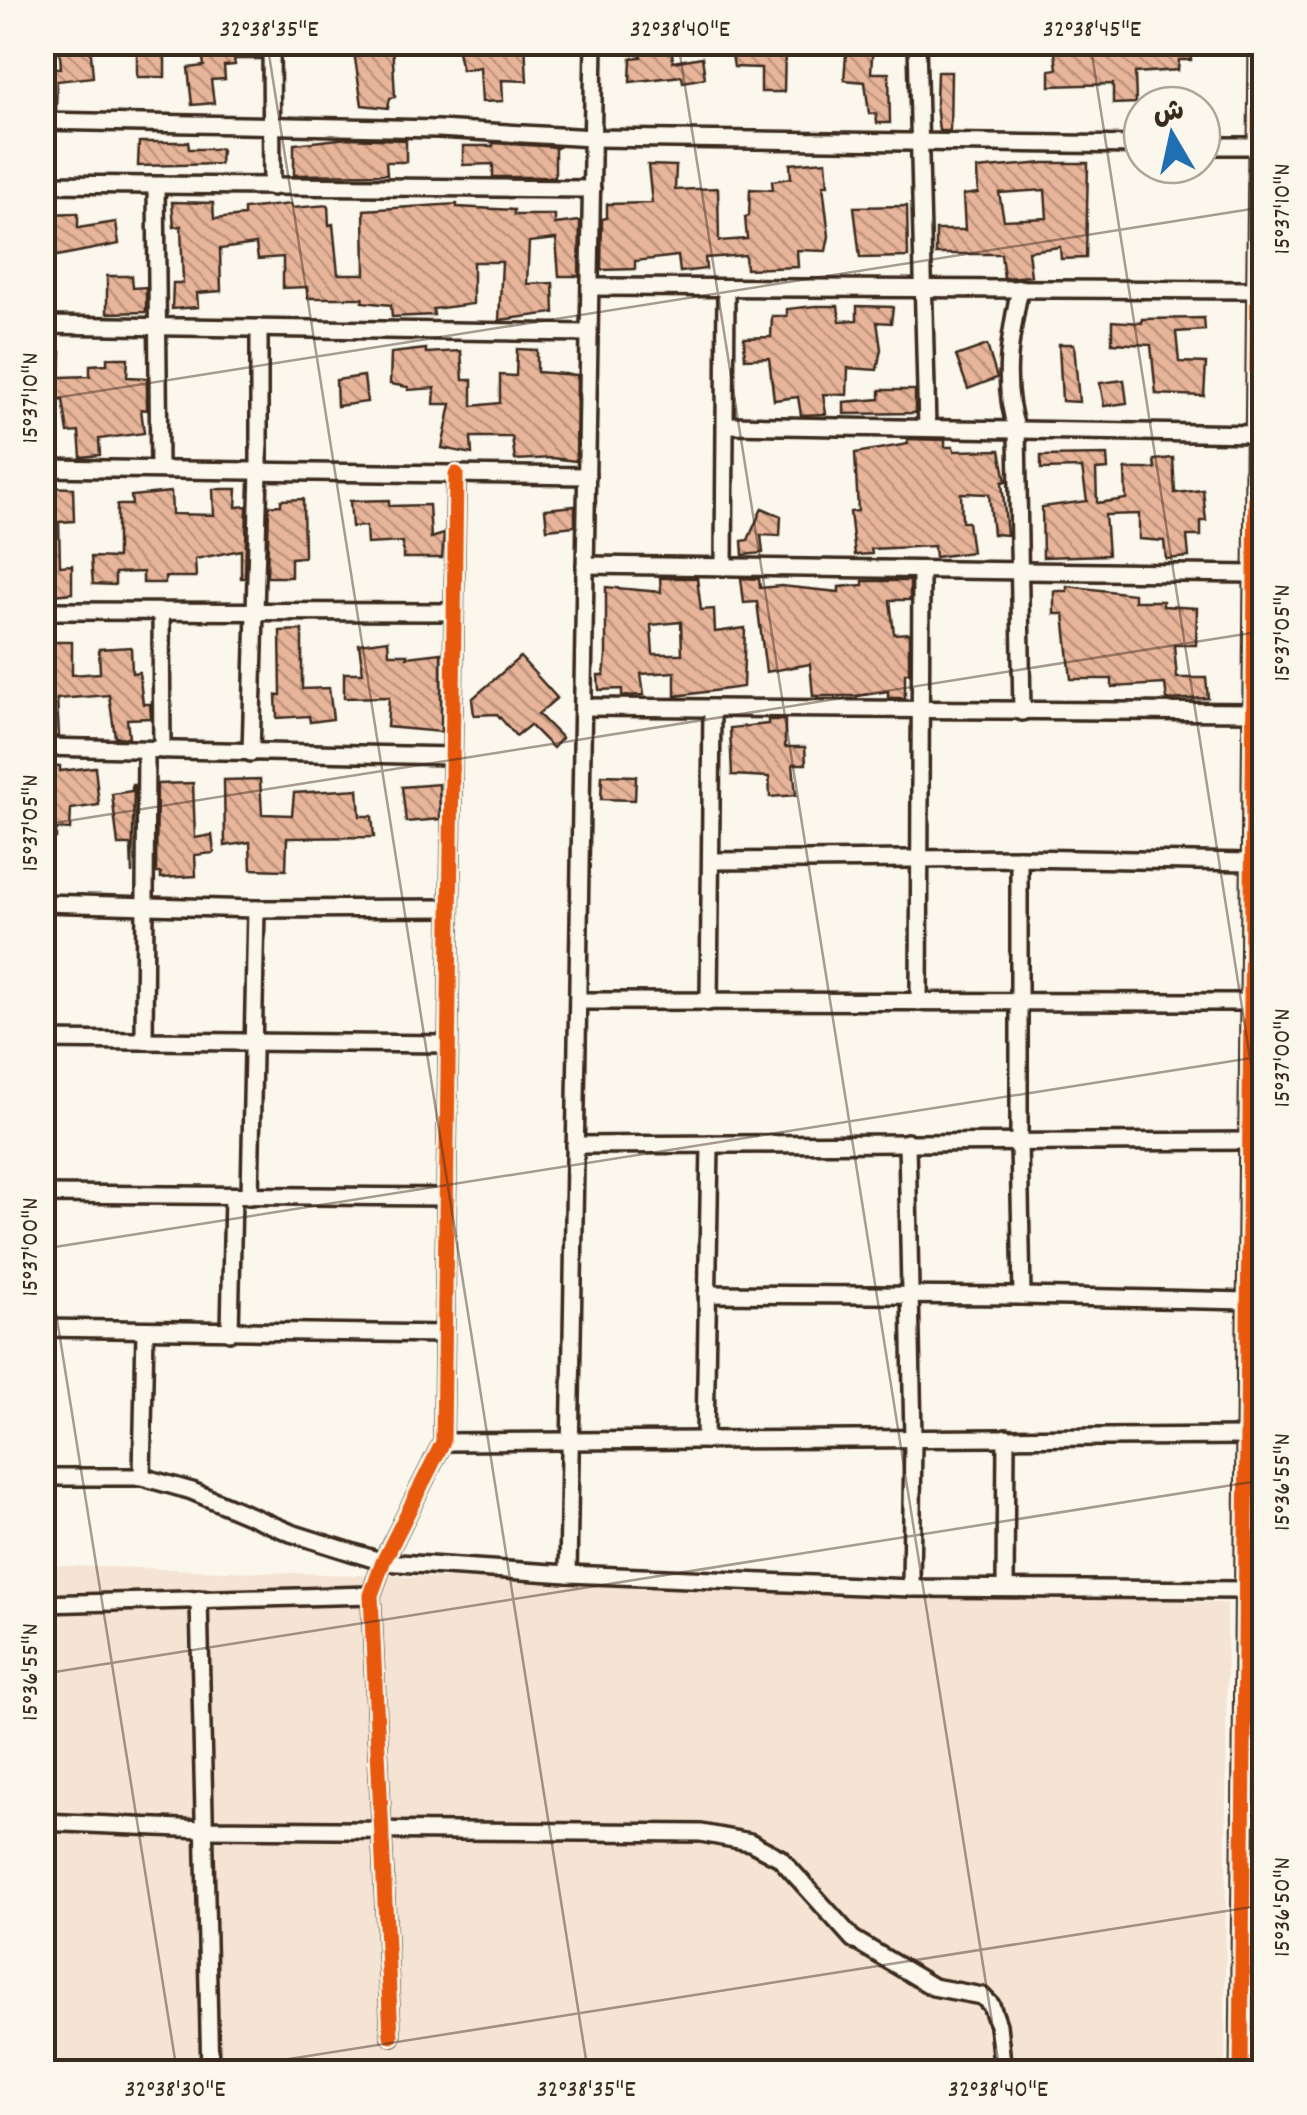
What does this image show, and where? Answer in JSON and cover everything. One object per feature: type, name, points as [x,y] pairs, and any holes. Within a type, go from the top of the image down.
[{"type":"street","points":[[271,42],[272,186]]},
{"type":"street","points":[[568,1574],[594,42]]},
{"type":"street","points":[[917,42],[926,428]]},
{"type":"street","points":[[1241,2072],[1246,1590],[1255,1515],[1247,1436],[1256,1356],[1248,1301],[1257,1218],[1250,1141],[1258,1067],[1251,1002],[1258,919],[1252,862],[1259,777],[1254,712],[1260,631],[1255,574],[1260,485],[1256,434],[1261,347],[1260,42]]},
{"type":"street","points":[[42,120],[438,128],[593,138],[1122,145]]},
{"type":"street","points":[[1222,146],[1259,146]]},
{"type":"street","points":[[42,184],[592,189]]},
{"type":"street","points":[[156,186],[159,469]]},
{"type":"street","points":[[590,288],[1258,290]]},
{"type":"street","points":[[724,567],[726,288]]},
{"type":"street","points":[[1020,288],[1007,362],[1007,388],[1017,431],[1022,712]]},
{"type":"street","points":[[42,325],[589,333]]},
{"type":"street","points":[[251,752],[260,471],[259,328]]},
{"type":"street","points":[[726,425],[1256,434]]},
{"type":"street","points":[[42,468],[587,476]]},
{"type":"street","points":[[391,2036],[371,1595],[383,1562],[442,1442],[456,474]]},
{"type":"street","points":[[585,566],[1255,574]]},
{"type":"street","points":[[919,1002],[921,570]]},
{"type":"street","points":[[42,611],[454,612]]},
{"type":"street","points":[[144,1041],[144,906],[161,612]]},
{"type":"street","points":[[582,707],[1254,712]]},
{"type":"street","points":[[709,1002],[712,708]]},
{"type":"street","points":[[42,748],[452,756]]},
{"type":"street","points":[[712,860],[1019,858],[1252,862]]},
{"type":"street","points":[[1019,858],[1022,1296]]},
{"type":"street","points":[[42,904],[450,908]]},
{"type":"street","points":[[250,1196],[256,909]]},
{"type":"street","points":[[578,1001],[1251,1002]]},
{"type":"street","points":[[42,1040],[448,1044]]},
{"type":"street","points":[[575,1145],[1250,1141]]},
{"type":"street","points":[[907,1142],[913,1438],[910,1588]]},
{"type":"street","points":[[705,1440],[710,1144]]},
{"type":"street","points":[[42,1194],[446,1197]]},
{"type":"street","points":[[230,1332],[233,1196]]},
{"type":"street","points":[[707,1294],[1248,1301]]},
{"type":"street","points":[[42,1328],[444,1334]]},
{"type":"street","points":[[142,1477],[145,1330]]},
{"type":"street","points":[[442,1442],[1247,1436]]},
{"type":"street","points":[[1005,1588],[1006,1437]]},
{"type":"street","points":[[42,1477],[142,1477],[192,1491],[291,1533],[383,1562],[910,1588],[1246,1590]]},
{"type":"street","points":[[42,1604],[371,1595]]},
{"type":"street","points":[[199,1599],[210,2072]]},
{"type":"street","points":[[42,1822],[204,1829],[700,1833],[750,1842],[780,1858],[853,1939],[933,1987],[982,1996],[990,2004],[998,2025],[1004,2072]]},
{"type":"lane","points":[[1243,1818],[1264,1819]]},
{"type":"shaded area","points":[[43,1565],[1227,1603],[1225,2072],[43,2072]]},
{"type":"building","points":[[59,42],[90,42],[93,77],[57,81],[56,110],[42,110],[42,67],[61,68]]},
{"type":"building","points":[[201,42],[260,42],[260,59],[234,59],[235,65],[224,66],[225,79],[211,80],[214,103],[192,105],[188,68],[204,66]]},
{"type":"building","points":[[392,42],[395,97],[390,98],[388,108],[362,105],[353,45]]},
{"type":"building","points":[[456,42],[525,42],[527,81],[502,80],[503,101],[482,102],[480,67],[462,70]]},
{"type":"building","points":[[640,42],[671,42],[673,62],[702,57],[705,78],[683,82],[682,76],[630,82],[631,58],[641,57]]},
{"type":"building","points":[[730,42],[775,42],[775,47],[785,47],[784,92],[761,92],[761,68],[734,67]]},
{"type":"building","points":[[847,42],[873,42],[871,73],[889,73],[890,123],[877,123],[876,114],[869,114],[865,82],[844,80]]},
{"type":"building","points":[[1075,42],[1075,46],[1111,48],[1111,42],[1135,42],[1135,49],[1164,46],[1164,42],[1190,42],[1191,60],[1179,60],[1178,70],[1135,73],[1135,85],[1122,85],[1122,104],[1113,104],[1113,84],[1050,86],[1050,70],[1057,69],[1054,44]]},
{"type":"building","points":[[137,53],[165,53],[165,77],[137,77]]},
{"type":"building","points":[[937,72],[951,72],[950,131],[939,131]]},
{"type":"building","points":[[348,138],[406,140],[406,162],[386,162],[387,174],[294,175],[294,144]]},
{"type":"building","points":[[139,142],[188,142],[189,149],[221,149],[220,164],[138,166]]},
{"type":"building","points":[[493,143],[559,147],[555,149],[555,177],[493,177],[493,164],[463,165],[463,146]]},
{"type":"building","points":[[826,161],[826,251],[797,250],[798,267],[746,269],[745,255],[705,258],[706,269],[680,272],[678,256],[635,261],[635,269],[601,270],[602,219],[607,218],[607,204],[652,203],[648,165],[676,166],[675,190],[718,188],[719,241],[747,239],[745,217],[749,216],[750,189],[773,190],[772,181],[791,178],[790,164]]},
{"type":"building","points":[[1088,163],[1086,258],[1061,259],[1060,247],[1028,251],[1031,276],[1004,278],[1001,254],[936,254],[936,230],[965,230],[963,195],[978,193],[977,169]],"holes":[[[1045,190],[1047,218],[1004,220],[999,193]]]},
{"type":"building","points":[[172,202],[213,203],[214,219],[244,216],[244,209],[328,205],[338,274],[365,274],[364,210],[457,204],[514,210],[514,215],[555,215],[555,224],[580,221],[579,276],[559,276],[556,239],[529,242],[527,284],[553,283],[554,313],[499,320],[502,262],[473,262],[473,304],[433,309],[434,315],[392,317],[391,305],[362,302],[363,298],[308,298],[307,287],[283,288],[283,257],[258,259],[256,244],[220,249],[221,291],[197,293],[198,307],[172,309],[173,283],[183,283],[181,226],[174,227]]},
{"type":"building","points":[[907,206],[908,257],[860,258],[854,207]]},
{"type":"building","points":[[78,213],[78,228],[116,222],[119,244],[42,259],[42,214]]},
{"type":"building","points":[[107,276],[132,276],[133,288],[146,287],[146,312],[107,313]]},
{"type":"building","points":[[838,306],[840,321],[857,320],[857,306],[893,307],[891,323],[877,322],[881,349],[877,370],[848,368],[847,395],[823,394],[826,414],[801,415],[798,397],[774,400],[769,358],[745,359],[744,338],[771,337],[772,316],[787,316],[787,309]]},
{"type":"building","points":[[1204,318],[1205,330],[1176,332],[1179,362],[1206,363],[1204,396],[1156,394],[1151,345],[1112,343],[1112,321]]},
{"type":"building","points":[[1059,344],[1074,344],[1079,402],[1062,401]]},
{"type":"building","points":[[987,345],[997,378],[968,389],[956,356]]},
{"type":"building","points":[[426,349],[426,353],[461,351],[463,380],[472,380],[472,406],[500,403],[500,375],[516,376],[517,349],[537,350],[537,372],[577,375],[576,461],[515,460],[512,437],[471,437],[472,454],[442,448],[451,404],[434,404],[435,388],[408,390],[390,384],[391,353]]},
{"type":"building","points":[[42,351],[61,352],[60,377],[90,376],[90,365],[107,364],[107,358],[128,358],[127,377],[147,378],[147,410],[141,409],[144,433],[99,439],[100,455],[81,457],[79,432],[68,433],[63,400],[54,401],[53,390],[42,390]]},
{"type":"building","points":[[364,376],[367,402],[337,406],[336,380]]},
{"type":"building","points":[[1124,380],[1127,403],[1104,406],[1100,383]]},
{"type":"building","points":[[880,390],[915,390],[915,413],[844,414],[844,402],[880,399]]},
{"type":"building","points":[[907,439],[945,440],[945,447],[953,447],[954,451],[1000,450],[1006,481],[1002,482],[1007,535],[993,534],[989,494],[961,493],[962,522],[968,522],[972,552],[935,557],[934,546],[871,549],[872,554],[855,555],[850,512],[858,511],[855,453],[908,444]]},
{"type":"building","points":[[1107,455],[1108,469],[1096,470],[1097,503],[1126,499],[1125,469],[1155,469],[1154,460],[1173,458],[1175,493],[1203,490],[1206,521],[1201,521],[1201,536],[1187,536],[1189,557],[1166,559],[1164,541],[1139,539],[1139,514],[1105,515],[1108,555],[1043,557],[1042,507],[1087,501],[1082,468],[1041,469],[1041,456]]},
{"type":"building","points":[[42,487],[73,488],[74,521],[59,522],[60,566],[72,565],[72,593],[42,596]]},
{"type":"building","points":[[213,489],[237,489],[236,507],[247,506],[245,578],[241,578],[241,550],[195,559],[196,577],[165,577],[165,583],[143,583],[143,572],[115,573],[115,585],[93,584],[91,557],[117,558],[117,505],[132,505],[131,496],[171,492],[172,514],[214,515]]},
{"type":"building","points":[[303,499],[304,557],[291,558],[291,577],[267,577],[269,506],[281,505],[281,500]]},
{"type":"building","points":[[389,500],[389,506],[429,505],[431,538],[444,534],[442,558],[403,558],[403,542],[367,544],[366,526],[352,527],[350,501]]},
{"type":"building","points":[[575,506],[575,526],[547,529],[545,509]]},
{"type":"building","points":[[762,508],[781,516],[780,536],[761,535],[763,553],[743,555],[742,541],[748,540]]},
{"type":"building","points":[[660,578],[697,578],[701,610],[714,609],[715,632],[745,628],[743,687],[675,696],[675,672],[641,674],[644,695],[622,696],[622,689],[599,690],[598,675],[604,675],[606,656],[606,587],[661,592]],"holes":[[[681,622],[682,654],[653,654],[651,625]]]},
{"type":"building","points":[[741,578],[759,579],[760,588],[781,586],[839,592],[839,587],[863,585],[863,581],[910,581],[910,600],[890,600],[894,634],[909,633],[905,698],[888,698],[888,691],[813,696],[810,664],[766,672],[757,602],[744,603]]},
{"type":"building","points":[[1067,586],[1134,594],[1134,601],[1163,601],[1163,606],[1197,608],[1196,645],[1174,645],[1177,678],[1206,678],[1208,698],[1167,700],[1165,684],[1112,687],[1112,679],[1071,679],[1064,614],[1054,614],[1054,591],[1067,591]]},
{"type":"building","points":[[302,630],[302,689],[329,688],[333,719],[310,722],[309,716],[277,718],[276,695],[281,695],[280,631]]},
{"type":"building","points":[[388,640],[389,654],[407,657],[441,653],[441,732],[387,727],[389,697],[344,698],[344,673],[363,673],[359,644]]},
{"type":"building","points":[[49,642],[72,642],[72,675],[100,673],[99,649],[131,647],[132,673],[139,672],[143,704],[150,704],[151,718],[127,719],[129,738],[115,737],[109,695],[57,699],[59,736],[42,736],[42,660],[49,659]]},
{"type":"building","points":[[520,657],[557,698],[538,714],[562,738],[553,748],[530,725],[516,736],[497,714],[474,715],[472,699]]},
{"type":"building","points":[[768,720],[785,720],[785,747],[805,747],[806,764],[793,764],[796,795],[770,797],[769,777],[732,775],[730,728],[768,724]]},
{"type":"building","points":[[42,765],[60,766],[60,771],[95,767],[99,805],[71,809],[70,830],[56,829],[56,838],[42,839]]},
{"type":"building","points":[[602,775],[636,776],[635,800],[601,799]]},
{"type":"building","points":[[260,779],[262,814],[292,815],[294,793],[358,789],[360,816],[372,816],[374,837],[287,838],[286,870],[251,869],[250,842],[225,846],[224,780]]},
{"type":"building","points":[[193,783],[195,838],[212,835],[214,853],[195,855],[196,876],[161,878],[161,873],[156,873],[157,784]]},
{"type":"building","points":[[439,784],[440,819],[406,822],[402,787]]},
{"type":"building","points":[[134,785],[132,874],[131,845],[118,845],[112,794],[132,791]]},
{"type":"cycle path","points":[[1241,2072],[1260,42]]},
{"type":"cycle path","points":[[391,2036],[371,1595],[383,1562],[443,1442],[456,474]]}]
